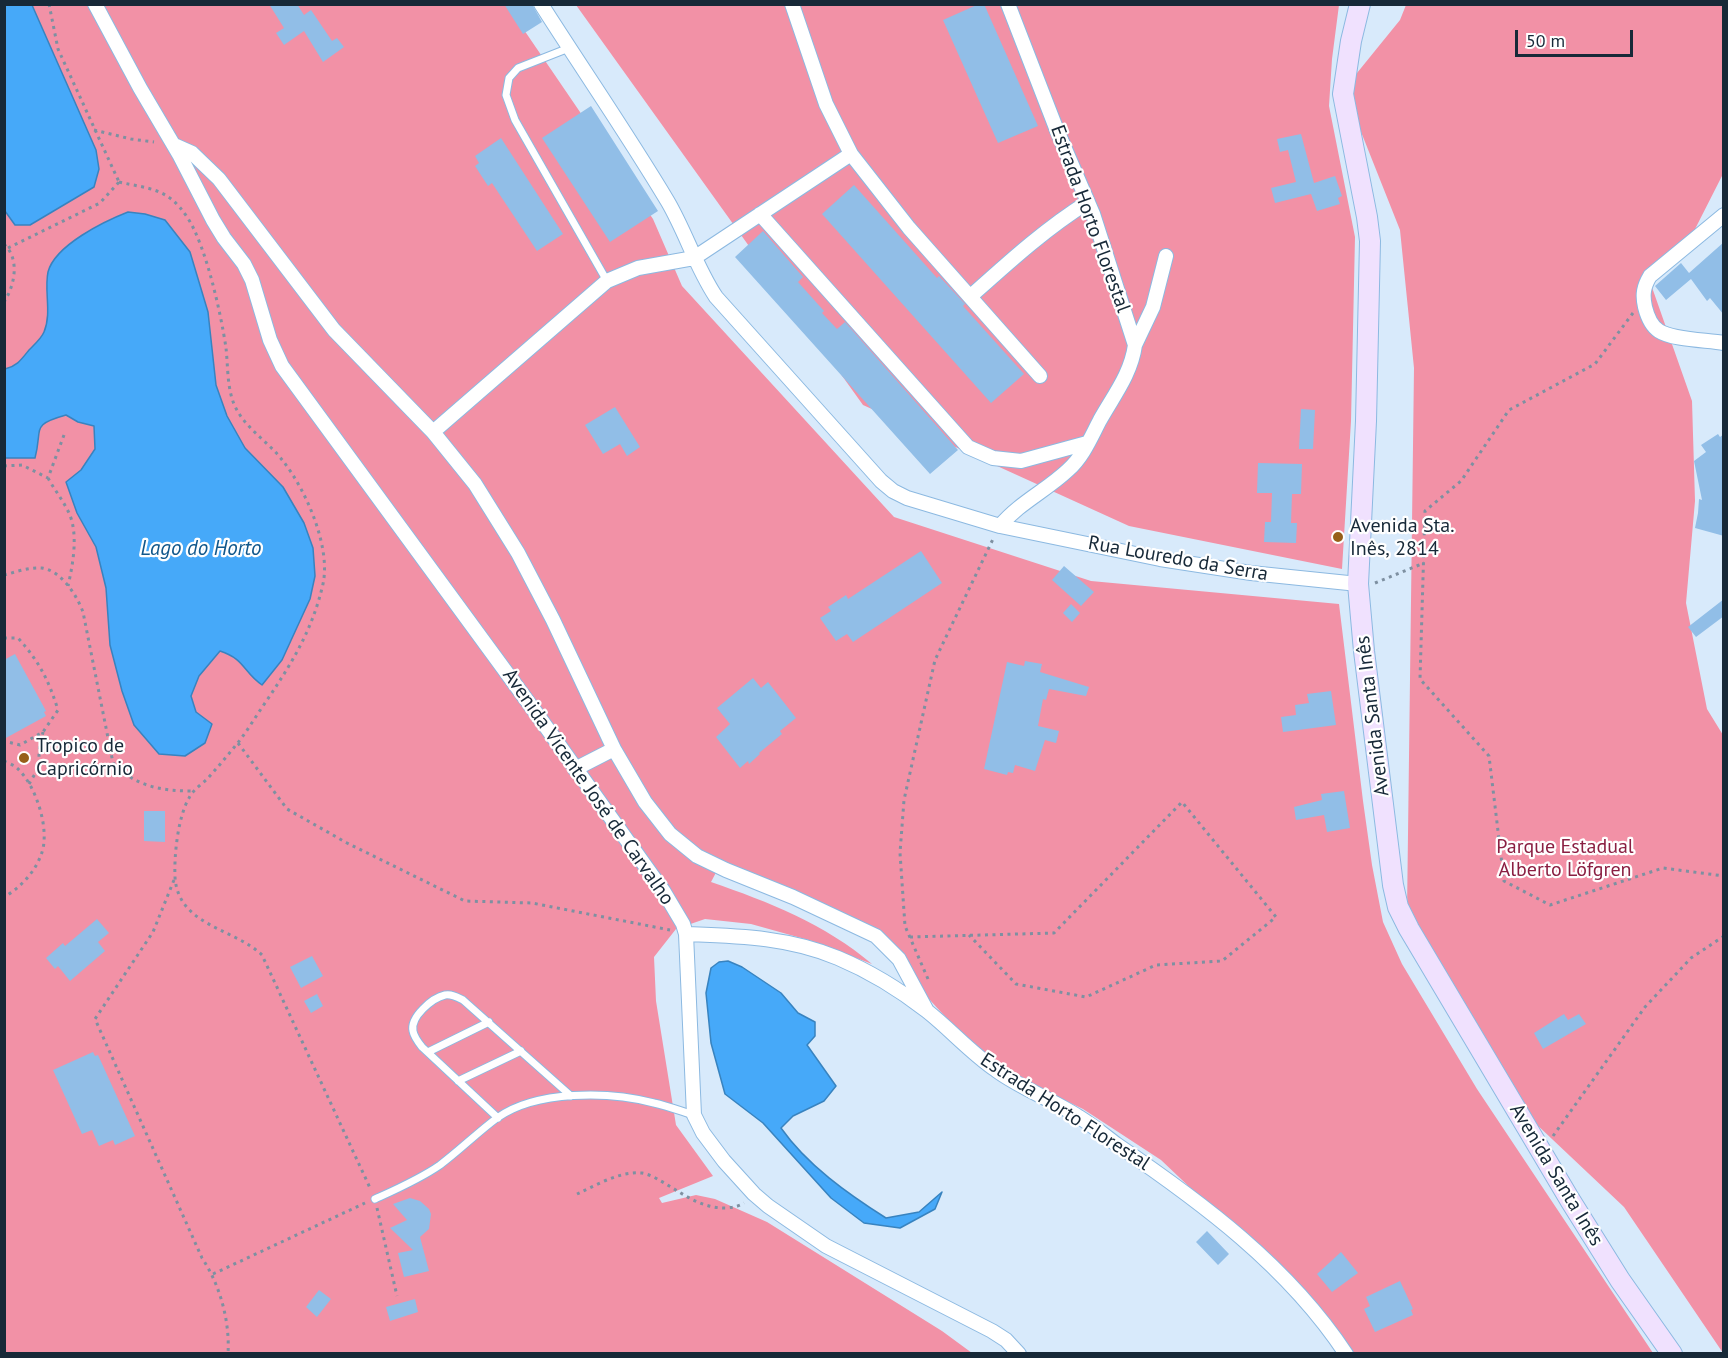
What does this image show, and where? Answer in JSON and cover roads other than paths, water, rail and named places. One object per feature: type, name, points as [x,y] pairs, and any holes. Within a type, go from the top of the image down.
[{"type":"main road","name":"Avenida Santa Inês","points":[[1360,4],[1343,86],[1370,241],[1366,421],[1358,587],[1364,651],[1398,906],[1409,929],[1541,1153],[1620,1281],[1672,1353]]},
{"type":"street","name":"Avenida Vicente José de Carvalho","points":[[95,4],[193,178],[213,220],[244,264],[252,280],[270,340],[282,366],[675,908],[686,934],[694,1115],[711,1144],[754,1194],[798,1228],[826,1246],[992,1330],[1019,1353]]},
{"type":"street","name":"Rua Louredo da Serra","points":[[541,4],[666,200],[686,236],[704,278],[716,297],[881,482],[893,491],[907,498],[1000,525],[1160,559],[1358,587]]},
{"type":"street","points":[[792,4],[826,104],[851,154],[909,228],[1041,376]]},
{"type":"street","name":"Estrada Horto Florestal","points":[[1008,4],[1088,202],[1135,345]]},
{"type":"street","points":[[172,144],[192,153],[219,179],[334,330],[433,432],[475,484],[518,553],[553,620],[614,749],[645,802],[670,834],[697,856],[876,936],[899,959],[931,1015]]},
{"type":"street","points":[[433,432],[607,281],[638,268],[694,258],[851,154]]},
{"type":"street","points":[[971,296],[1035,239],[1088,202]]},
{"type":"street","points":[[760,214],[968,447],[993,458],[1021,461],[1087,443]]},
{"type":"street","points":[[1724,215],[1658,267],[1644,287],[1643,299],[1647,314],[1659,331],[1724,343]]},
{"type":"street","points":[[1000,525],[1014,511],[1071,468],[1087,443],[1122,384],[1132,362],[1135,345],[1153,307],[1166,256]]},
{"type":"street","points":[[575,769],[614,749]]},
{"type":"street","points":[[686,934],[752,936],[789,942],[837,957],[876,977],[931,1015]]},
{"type":"street","name":"Estrada Horto Florestal","points":[[931,1015],[998,1072],[1077,1116],[1217,1217],[1294,1288],[1316,1312],[1346,1353]]},
{"type":"lane","points":[[569,48],[518,68],[509,78],[506,95],[515,120],[607,281]]},
{"type":"lane","points":[[498,1118],[415,1038],[412,1029],[414,1019],[435,999],[454,995],[463,1000],[571,1096]]},
{"type":"lane","points":[[428,1052],[489,1022]]},
{"type":"lane","points":[[458,1081],[521,1051]]},
{"type":"lane","points":[[375,1199],[408,1184],[438,1166],[498,1118],[523,1105],[571,1096],[617,1097],[652,1102],[694,1115]]},
{"type":"water","points":[[4,5],[32,5],[96,150],[99,169],[94,187],[30,225],[15,225],[5,211]]},
{"type":"water","name":"Lago do Horto","points":[[128,212],[165,220],[190,252],[208,312],[216,385],[227,416],[245,448],[283,487],[304,523],[313,548],[315,576],[310,599],[282,660],[262,685],[239,662],[220,651],[199,676],[191,696],[196,712],[212,724],[205,743],[185,756],[159,754],[134,725],[122,691],[110,645],[106,588],[96,547],[77,513],[66,482],[81,470],[95,449],[94,426],[78,422],[66,415],[55,418],[42,425],[40,429],[35,458],[5,458],[5,369],[18,362],[44,332],[47,317],[47,279],[53,262],[60,252],[82,235]]},
{"type":"water","points":[[728,961],[742,967],[781,993],[798,1013],[815,1022],[815,1036],[807,1045],[836,1086],[824,1101],[793,1116],[781,1128],[791,1142],[829,1178],[886,1218],[919,1212],[942,1192],[935,1209],[900,1228],[864,1223],[831,1198],[763,1123],[725,1094],[711,1043],[706,993],[711,968],[719,962]]},
{"type":"place","name":"Avenida Sta. Inês, 2814","points":[[1338,537]]},
{"type":"place","name":"Tropico de Capricórnio","points":[[24,758]]},
{"type":"park label","name":"Parque Estadual Alberto Löfgren","points":[[1565,858]]}]
